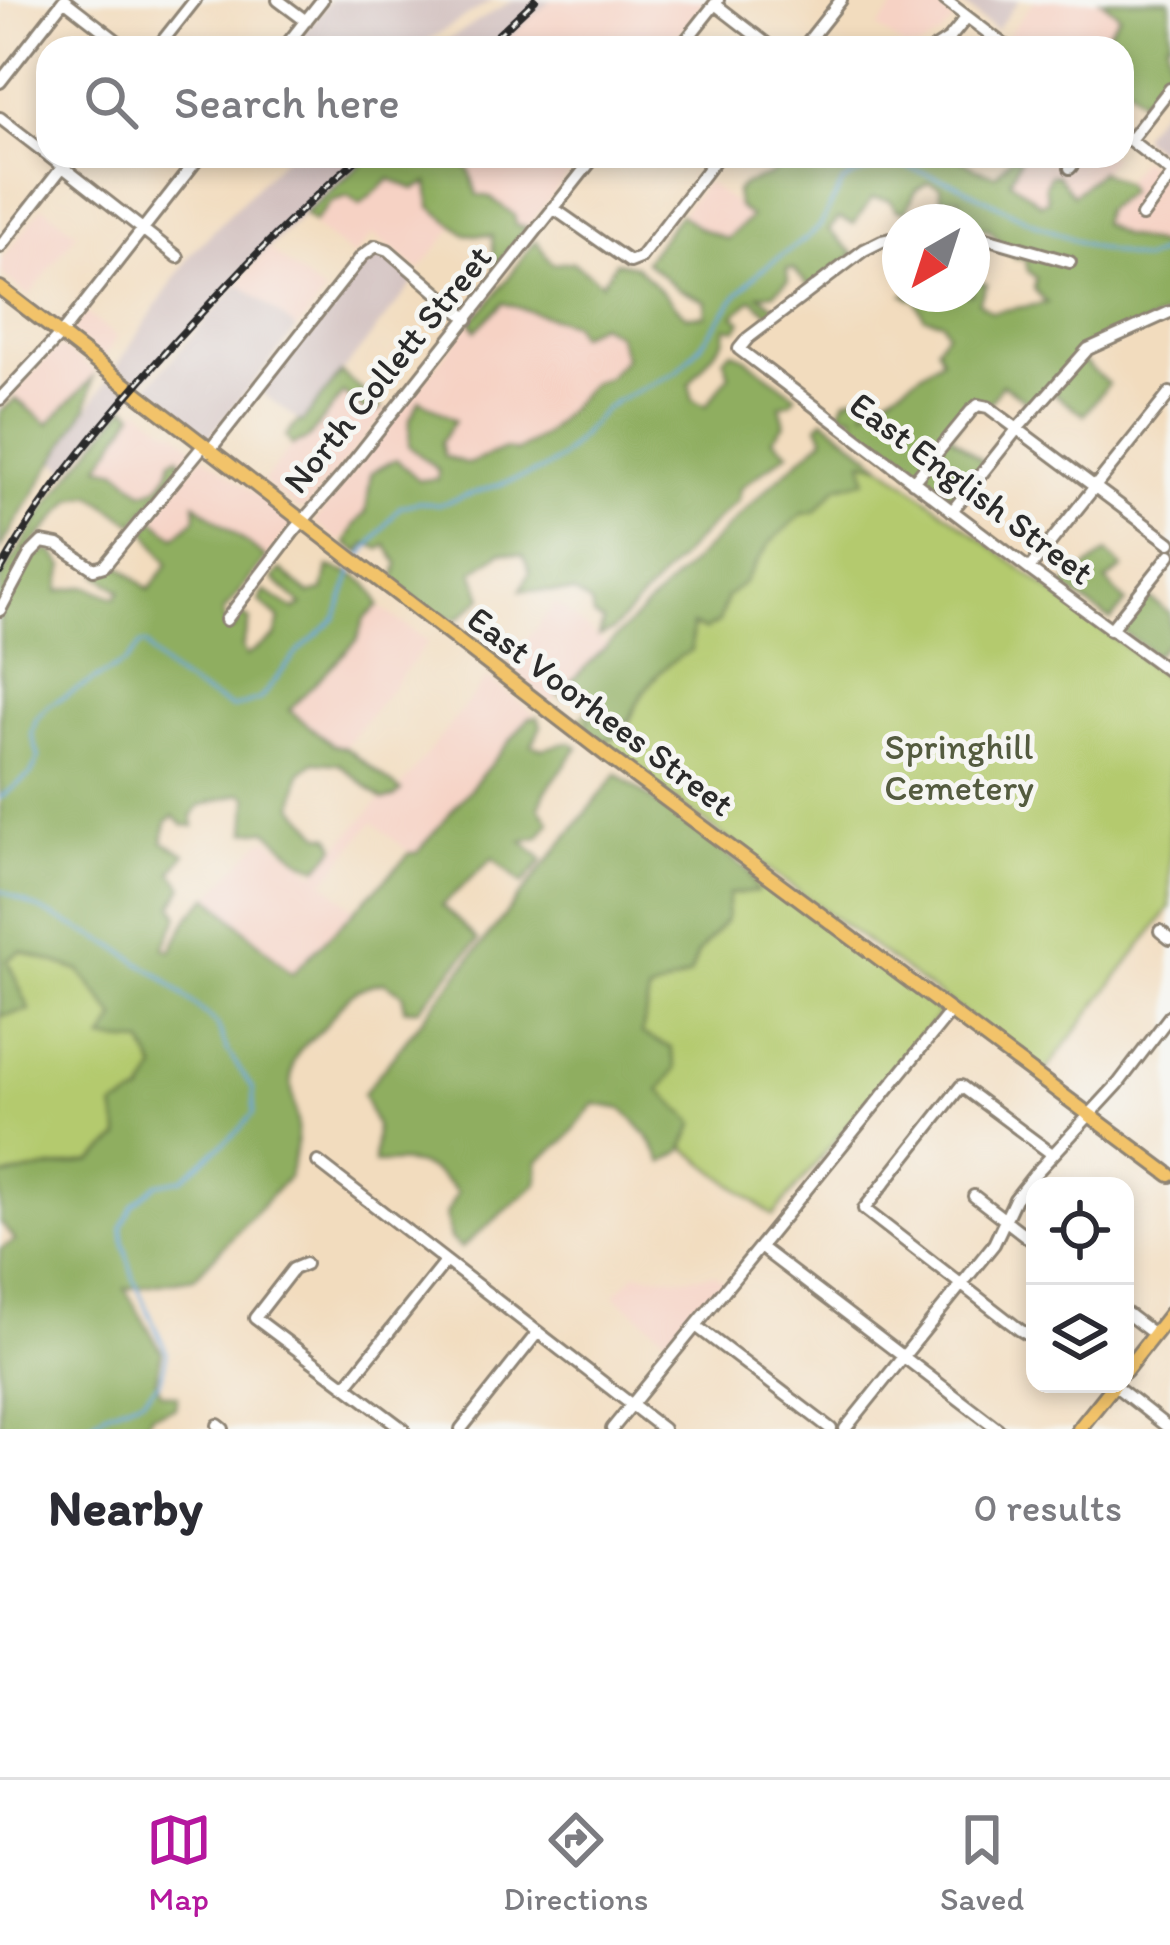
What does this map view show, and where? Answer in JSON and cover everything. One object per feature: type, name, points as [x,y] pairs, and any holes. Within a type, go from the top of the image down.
[{"type":"main road","name":"East Voorhees Street","points":[[0,288],[609,757],[1170,1174]]},
{"type":"main road","points":[[1134,1360],[1170,1314]]},
{"type":"main road","points":[[1078,1429],[1107,1393]]},
{"type":"street","points":[[0,82],[64,0],[110,36]]},
{"type":"street","points":[[166,36],[195,0]]},
{"type":"street","points":[[278,0],[306,21]]},
{"type":"street","points":[[294,36],[322,0]]},
{"type":"street","points":[[812,36],[841,0]]},
{"type":"street","points":[[945,0],[993,36]]},
{"type":"street","points":[[689,36],[716,2],[757,36]]},
{"type":"street","points":[[952,36],[968,17]]},
{"type":"street","points":[[1134,128],[1170,89]]},
{"type":"street","points":[[0,118],[36,146]]},
{"type":"street","points":[[1134,144],[1170,174],[1142,216]]},
{"type":"street","points":[[0,247],[62,168]]},
{"type":"street","points":[[75,168],[178,256]]},
{"type":"street","points":[[0,399],[59,335],[190,168]]},
{"type":"street","name":"North Collett Street","points":[[226,620],[585,168]]},
{"type":"street","points":[[553,208],[630,262],[640,258],[709,168]]},
{"type":"street","points":[[990,239],[1070,262]]},
{"type":"street","name":"East English Street","points":[[882,241],[864,250],[739,349],[1170,672]]},
{"type":"street","points":[[0,610],[30,554],[42,542],[58,545],[94,569],[104,566],[362,256],[376,246],[388,250],[468,319]]},
{"type":"street","points":[[952,511],[1088,350],[1170,312]]},
{"type":"street","points":[[1029,569],[1170,393]]},
{"type":"street","points":[[913,482],[978,405],[988,407],[1170,543]]},
{"type":"street","points":[[1110,630],[1170,555]]},
{"type":"street","points":[[612,1429],[951,1011]]},
{"type":"street","points":[[845,1429],[994,1244],[1016,1199],[1118,1084],[1170,1016]]},
{"type":"street","points":[[1026,1332],[864,1209],[961,1086],[1052,1154]]},
{"type":"street","points":[[318,1162],[663,1429]]},
{"type":"street","points":[[974,1196],[1026,1236]]},
{"type":"street","points":[[760,1246],[998,1429]]},
{"type":"street","points":[[346,1386],[445,1262]]},
{"type":"street","points":[[304,1264],[293,1269],[255,1318],[403,1429]]},
{"type":"street","points":[[1134,1319],[1154,1334]]},
{"type":"street","points":[[695,1326],[830,1429]]},
{"type":"street","points":[[461,1429],[538,1332]]},
{"type":"street","points":[[1125,1393],[1170,1429]]},
{"type":"shaded area","points":[[330,0],[493,0],[434,36],[302,36]]},
{"type":"shaded area","points":[[513,0],[551,0],[511,36],[454,36]]},
{"type":"shaded area","points":[[551,0],[706,0],[678,36],[511,36]]},
{"type":"shaded area","points":[[900,0],[932,0],[953,21],[939,36],[889,36],[878,28]]},
{"type":"shaded area","points":[[957,0],[1019,0],[996,30]]},
{"type":"shaded area","points":[[1035,0],[1101,0],[1120,15],[1105,36],[1007,36]]},
{"type":"shaded area","points":[[1170,97],[1170,160],[1142,138]]},
{"type":"shaded area","points":[[1141,159],[1170,181],[1170,240],[1121,235],[1101,223],[1104,210],[1128,192],[1123,183]]},
{"type":"shaded area","points":[[274,168],[357,168],[252,265],[68,471],[54,460],[191,254]]},
{"type":"shaded area","points":[[467,168],[574,168],[527,227],[516,225],[477,195]]},
{"type":"shaded area","points":[[1016,168],[1104,168],[1073,195],[1057,176],[1048,201],[1041,204],[1010,181]]},
{"type":"shaded area","points":[[390,178],[428,182],[431,207],[455,226],[419,270],[373,234],[353,257],[313,225],[332,201],[348,196],[360,205]]},
{"type":"shaded area","points":[[706,182],[752,217],[726,239],[680,215]]},
{"type":"shaded area","points":[[43,206],[77,233],[29,296],[2,274],[0,262]]},
{"type":"shaded area","points":[[269,249],[325,294],[297,329],[239,283]]},
{"type":"shaded area","points":[[387,255],[416,280],[301,423],[261,392],[367,258]]},
{"type":"shaded area","points":[[239,283],[297,329],[207,440],[143,391]]},
{"type":"shaded area","points":[[503,302],[572,324],[598,324],[618,334],[625,358],[608,377],[592,383],[545,434],[516,452],[505,449],[468,464],[444,456],[420,401],[438,479],[371,473],[366,512],[340,542],[314,522],[471,321],[476,329]]},
{"type":"shaded area","points":[[85,312],[117,337],[103,358],[69,333]]},
{"type":"shaded area","points":[[62,347],[97,373],[48,424],[13,396]]},
{"type":"shaded area","points":[[344,392],[378,411],[382,407],[387,411],[308,506],[299,510],[263,482],[295,441],[309,439]]},
{"type":"shaded area","points":[[138,407],[194,448],[154,490],[143,492],[118,470],[99,467]]},
{"type":"shaded area","points":[[203,455],[291,521],[266,558],[197,504],[196,518],[174,537],[153,519]]},
{"type":"shaded area","points":[[555,603],[608,645],[550,703],[505,668]]},
{"type":"shaded area","points":[[379,606],[428,642],[344,748],[333,745],[289,710],[357,640],[364,619]]},
{"type":"shaded area","points":[[487,678],[534,713],[417,854],[373,822],[324,882],[357,911],[292,975],[209,897],[262,840],[269,839],[314,873],[382,798],[392,798]]},
{"type":"shaded area","points":[[636,1273],[684,1278],[714,1274],[725,1282],[674,1344],[614,1295]]},
{"type":"green space","points":[[1101,0],[1170,0],[1170,70],[1140,100],[1134,93],[1134,36],[1105,36],[1120,15]]},
{"type":"green space","points":[[357,168],[467,168],[477,195],[490,197],[514,215],[516,225],[527,227],[495,268],[492,236],[465,234],[431,207],[428,183],[414,189],[390,179],[360,205],[348,196],[332,201],[314,222],[304,214]]},
{"type":"green space","points":[[777,168],[974,168],[996,175],[1002,168],[1016,168],[1010,181],[1041,204],[1048,201],[1045,186],[1050,175],[1057,175],[1073,195],[1100,171],[1125,184],[1128,192],[1104,210],[1101,223],[1121,235],[1170,247],[1170,312],[1078,357],[1108,384],[1084,415],[1048,389],[1033,406],[1002,384],[989,404],[973,404],[950,435],[986,464],[959,499],[937,494],[890,451],[855,430],[854,415],[840,411],[846,399],[864,393],[865,411],[942,359],[937,346],[947,332],[942,321],[922,312],[992,312],[1047,303],[1034,289],[1036,278],[1025,259],[1014,257],[990,230],[990,204],[960,204],[960,198],[941,198],[940,186],[929,182],[916,190],[909,204],[872,198],[854,224],[839,218],[829,230],[854,254],[811,288],[793,269],[787,269],[788,281],[774,293],[759,295],[778,309],[771,315],[752,299],[734,315],[742,321],[737,329],[726,327],[725,338],[689,384],[693,400],[706,406],[729,375],[724,358],[732,351],[744,357],[796,396],[780,405],[785,424],[773,439],[789,452],[740,488],[738,500],[612,631],[599,636],[603,621],[575,593],[521,590],[530,572],[523,555],[501,552],[473,572],[483,597],[458,619],[440,618],[393,585],[398,563],[386,545],[380,549],[367,543],[360,552],[346,544],[366,512],[371,473],[396,459],[419,480],[438,479],[438,470],[409,446],[410,419],[420,400],[455,420],[441,442],[444,456],[468,464],[505,449],[516,452],[545,434],[592,383],[608,377],[625,358],[617,334],[599,324],[578,335],[572,324],[503,303],[476,330],[471,321],[536,240],[552,264],[572,262],[602,283],[616,262],[636,266],[686,316],[705,316],[706,301],[678,289],[645,261],[680,214],[727,239],[751,217],[738,207],[736,191]]},
{"type":"green space","points":[[341,373],[382,407],[364,410],[343,393],[308,439],[292,445],[286,436]]},
{"type":"green space","points":[[93,378],[87,407],[0,549],[0,412],[16,399],[48,424]]},
{"type":"green space","points":[[126,406],[134,413],[100,466],[118,470],[143,492],[163,481],[172,459],[179,456],[182,466],[134,524],[92,495],[73,499],[25,553],[51,550],[64,566],[58,591],[85,586],[115,598],[120,591],[98,575],[117,563],[149,590],[168,564],[145,530],[153,519],[175,537],[196,518],[195,503],[266,558],[223,612],[227,627],[235,628],[238,613],[250,620],[242,647],[246,656],[275,637],[280,619],[259,601],[265,591],[294,610],[302,605],[273,579],[281,570],[309,594],[323,591],[328,567],[360,579],[372,589],[379,606],[364,619],[357,640],[289,710],[401,791],[383,800],[339,764],[314,762],[300,773],[294,806],[321,835],[331,836],[336,847],[319,867],[302,861],[266,830],[246,832],[248,797],[241,793],[199,806],[192,816],[194,826],[183,825],[174,816],[166,822],[163,842],[185,854],[172,872],[183,886],[173,905],[179,916],[164,948],[171,951],[189,917],[209,896],[292,974],[410,853],[417,853],[529,718],[538,717],[541,726],[532,745],[542,749],[570,742],[578,747],[539,807],[550,822],[539,837],[522,841],[543,860],[522,884],[493,858],[442,905],[478,940],[419,1009],[404,1009],[403,994],[384,982],[364,987],[349,996],[301,1049],[291,1078],[297,1133],[289,1176],[194,1278],[125,1289],[162,1352],[156,1380],[161,1393],[177,1396],[175,1408],[152,1414],[143,1429],[0,1429],[0,1249],[15,1241],[0,1222],[0,1177],[92,1161],[120,1138],[114,1107],[142,1094],[156,1069],[143,1043],[103,1040],[116,1018],[80,971],[21,951],[7,960],[30,1010],[0,1016],[0,581],[50,501]]},
{"type":"green space","points":[[824,419],[883,465],[863,461],[866,480],[837,487],[815,512],[802,514],[770,543],[744,582],[727,597],[719,622],[705,630],[692,625],[692,650],[653,679],[629,722],[617,719],[619,736],[602,742],[586,730],[590,698],[580,690],[564,697],[558,694],[824,438],[818,425]]},
{"type":"green space","name":"Springhill Cemetery","points":[[858,447],[1170,680],[1170,908],[1044,1073],[576,723]]},
{"type":"green space","points":[[1107,552],[1123,568],[1106,581],[1126,602],[1111,620],[1062,587]]},
{"type":"green space","points":[[1151,599],[1170,614],[1170,640],[1155,655],[1119,629],[1137,602]]},
{"type":"green space","points":[[617,774],[939,1015],[773,1216],[459,973]]},
{"type":"green space","points":[[617,774],[748,870],[757,892],[729,894],[726,920],[698,953],[690,975],[649,993],[642,1034],[671,1048],[676,1069],[660,1090],[695,1123],[682,1151],[663,1163],[648,1136],[623,1109],[594,1104],[565,1141],[538,1161],[538,1183],[461,1248],[450,1239],[446,1215],[457,1192],[447,1182],[420,1165],[374,1163],[376,1126],[363,1094]]},
{"type":"green space","points":[[21,951],[80,971],[116,1018],[143,1043],[156,1069],[120,1138],[92,1161],[0,1177],[0,1016],[29,1010],[7,960]]},
{"type":"waterway","points":[[359,559],[400,507],[418,502],[438,505],[540,471],[560,459],[605,409],[677,372],[760,271],[820,226],[843,182],[877,168]]},
{"type":"waterway","points":[[910,168],[956,184],[1091,247],[1143,260],[1170,249]]},
{"type":"waterway","points":[[0,798],[31,774],[39,757],[32,734],[36,719],[49,705],[126,662],[141,644],[172,674],[233,708],[260,699],[297,653],[336,618],[354,567]]},
{"type":"waterway","points":[[0,890],[114,946],[163,978],[217,1024],[227,1050],[253,1089],[254,1113],[238,1131],[182,1179],[157,1184],[132,1206],[122,1227],[124,1245],[167,1353],[161,1380],[143,1398],[106,1412],[84,1429]]},
{"type":"railway","points":[[497,36],[535,0]]},
{"type":"railway","points":[[0,572],[60,479],[129,394],[267,244],[348,168]]}]
